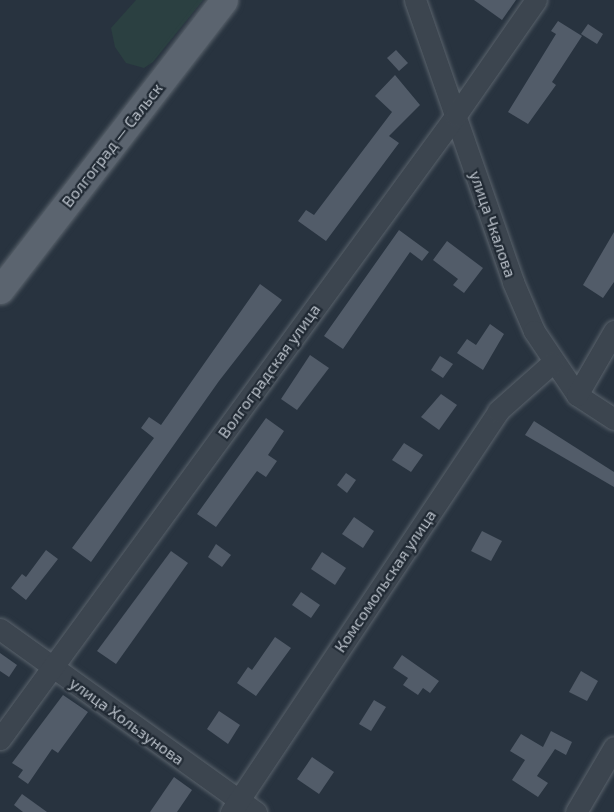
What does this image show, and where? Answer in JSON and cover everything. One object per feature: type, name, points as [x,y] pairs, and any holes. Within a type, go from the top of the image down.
[{"type":"main road","name":"Волгоград — Сальск","points":[[0,290],[224,0]]},
{"type":"street","name":"улица Чкалова","points":[[416,0],[513,282],[552,363],[577,395],[614,419]]},
{"type":"street","name":"Волгоградская улица","points":[[0,739],[456,115],[536,0]]},
{"type":"street","points":[[577,395],[614,331]]},
{"type":"street","name":"Комсомольская улица","points":[[242,809],[498,411],[552,363]]},
{"type":"street","name":"улица Хользунова","points":[[0,629],[242,809]]},
{"type":"street","points":[[576,812],[614,747]]},
{"type":"green space","points":[[136,0],[203,0],[153,62],[144,68],[126,63],[115,47],[111,28]]},
{"type":"building","points":[[474,0],[516,0],[502,20]]},
{"type":"building","points":[[558,21],[582,36],[552,82],[556,85],[528,124],[508,112],[556,34],[551,31]]},
{"type":"building","points":[[588,24],[603,34],[597,44],[581,34]]},
{"type":"building","points":[[396,50],[408,63],[399,71],[387,58]]},
{"type":"building","points":[[395,75],[420,105],[389,136],[399,143],[326,241],[298,221],[306,210],[314,215],[392,112],[375,96]]},
{"type":"building","points":[[399,230],[429,252],[422,261],[410,252],[343,349],[324,336]]},
{"type":"building","points":[[614,232],[614,282],[603,298],[583,285]]},
{"type":"building","points":[[447,241],[483,268],[464,293],[453,285],[458,279],[433,260]]},
{"type":"building","points":[[260,284],[282,300],[219,381],[91,562],[72,548],[154,438],[141,428],[149,417],[161,425]]},
{"type":"building","points":[[490,324],[504,334],[483,370],[457,353],[467,339],[476,345]]},
{"type":"building","points":[[310,355],[329,368],[297,410],[281,399]]},
{"type":"building","points":[[440,356],[453,364],[443,378],[431,370]]},
{"type":"building","points":[[441,394],[457,405],[439,430],[421,417]]},
{"type":"building","points":[[266,418],[284,431],[268,455],[277,461],[266,477],[257,471],[216,527],[197,514]]},
{"type":"building","points":[[534,421],[614,472],[614,487],[525,435]]},
{"type":"building","points":[[404,443],[423,455],[411,472],[392,460]]},
{"type":"building","points":[[346,473],[356,480],[347,493],[337,485]]},
{"type":"building","points":[[354,517],[374,531],[363,548],[342,534]]},
{"type":"building","points":[[482,531],[502,541],[491,561],[471,551]]},
{"type":"building","points":[[216,544],[231,555],[222,567],[208,557]]},
{"type":"building","points":[[46,550],[58,559],[26,600],[11,588],[22,574],[26,577]]},
{"type":"building","points":[[171,551],[188,563],[116,664],[97,651]]},
{"type":"building","points":[[322,552],[346,568],[335,585],[311,569]]},
{"type":"building","points":[[301,592],[320,605],[311,618],[292,605]]},
{"type":"building","points":[[275,637],[291,648],[256,696],[237,683],[248,667],[252,670]]},
{"type":"building","points":[[0,653],[17,665],[9,677],[0,671]]},
{"type":"building","points":[[402,655],[439,681],[430,693],[423,688],[418,695],[403,685],[408,678],[393,668]]},
{"type":"building","points":[[581,671],[598,681],[587,701],[569,692]]},
{"type":"building","points":[[63,695],[88,712],[58,753],[52,749],[28,784],[18,777],[23,770],[12,763]]},
{"type":"building","points":[[374,700],[386,707],[371,731],[359,724]]},
{"type":"building","points":[[219,711],[240,725],[228,744],[207,729]]},
{"type":"building","points":[[551,731],[572,742],[566,755],[555,749],[537,776],[548,783],[538,797],[512,780],[525,760],[510,751],[521,734],[543,747]]},
{"type":"building","points":[[312,757],[334,772],[319,794],[297,779]]},
{"type":"building","points":[[174,777],[192,790],[177,812],[150,812]]},
{"type":"building","points":[[22,794],[47,812],[23,812],[14,805]]}]
